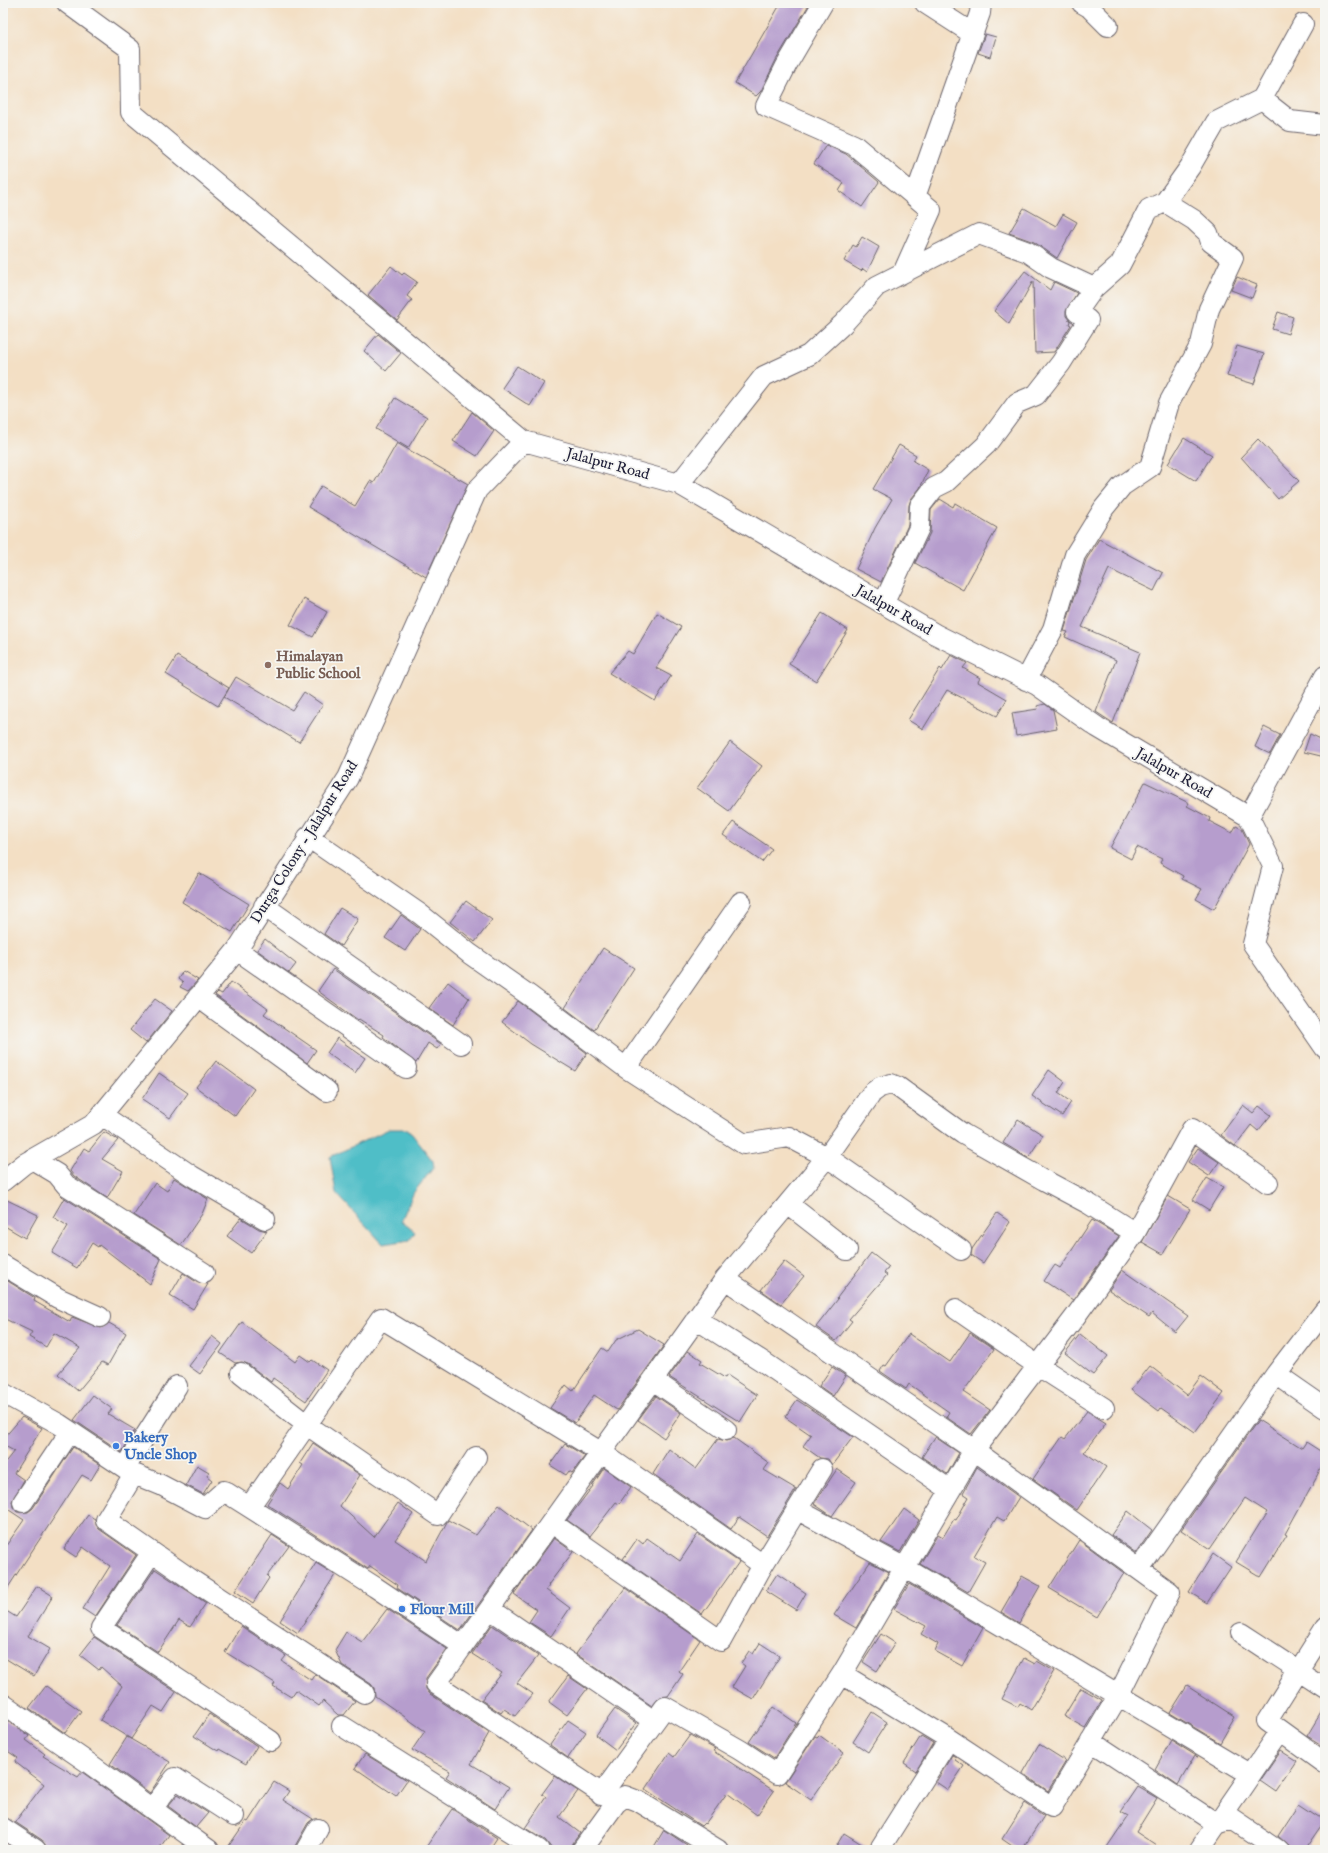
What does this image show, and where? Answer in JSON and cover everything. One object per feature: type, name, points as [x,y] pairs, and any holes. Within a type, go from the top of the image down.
[{"type":"street","points":[[67,3],[130,49],[131,112],[524,441]]},
{"type":"street","points":[[823,3],[786,66],[766,106],[854,145],[931,210],[903,273]]},
{"type":"street","points":[[924,3],[973,34]]},
{"type":"street","points":[[915,197],[973,34],[980,13],[981,3]]},
{"type":"street","points":[[1082,3],[1108,26]]},
{"type":"street","points":[[886,596],[918,528],[920,506],[934,488],[946,482],[986,446],[1017,403],[1036,395],[1060,363],[1088,320],[1078,312],[1094,288],[1120,265],[1149,209],[1165,202],[1190,167],[1216,122],[1262,99],[1303,24]]},
{"type":"street","points":[[1262,99],[1290,121],[1325,125]]},
{"type":"street","points":[[1026,680],[1053,630],[1075,555],[1104,508],[1122,486],[1150,467],[1169,404],[1200,344],[1209,309],[1233,258],[1211,242],[1208,232],[1194,220],[1165,202]]},
{"type":"street","points":[[678,484],[764,376],[809,355],[843,324],[877,286],[979,234],[1028,252],[1050,268],[1094,288]]},
{"type":"street","name":"Jalalpur Road","points":[[524,441],[678,484],[935,634],[1037,686],[1097,727],[1249,817]]},
{"type":"street","name":"Durga Colony - Jalalpur Road","points":[[3,1181],[32,1160],[94,1124],[237,950],[308,837],[348,778],[477,490],[524,441]]},
{"type":"street","points":[[1325,676],[1249,817],[1273,866],[1253,944],[1325,1048]]},
{"type":"street","points":[[308,837],[420,914],[470,954],[530,996],[626,1068],[744,1144],[789,1137],[827,1157],[961,1250]]},
{"type":"street","points":[[626,1068],[741,902]]},
{"type":"street","points":[[264,906],[461,1044]]},
{"type":"street","points":[[237,950],[406,1068]]},
{"type":"street","points":[[198,997],[327,1091]]},
{"type":"street","points":[[718,1850],[638,1801],[625,1796],[609,1799],[436,1684],[725,1279],[827,1157],[872,1093],[880,1087],[890,1084],[898,1087],[963,1134],[1089,1204],[1135,1232]]},
{"type":"street","points":[[102,1115],[192,1176],[265,1219]]},
{"type":"street","points":[[582,1850],[609,1799],[654,1721],[665,1707],[740,1750],[777,1774],[842,1674],[974,1450],[1037,1365],[1075,1317],[1135,1232],[1192,1129],[1268,1183]]},
{"type":"street","points":[[32,1160],[57,1174],[66,1185],[204,1273]]},
{"type":"street","points":[[788,1204],[847,1250]]},
{"type":"street","points":[[3,1265],[58,1298],[100,1317]]},
{"type":"street","points":[[725,1279],[974,1450],[1170,1592],[1118,1696],[1052,1807],[949,1739],[842,1674]]},
{"type":"street","points":[[956,1309],[1037,1365],[1104,1408]]},
{"type":"street","points":[[1139,1569],[1276,1374],[1325,1310]]},
{"type":"street","points":[[250,1506],[381,1318],[602,1453],[763,1565]]},
{"type":"street","points":[[696,1319],[765,1363],[950,1490]]},
{"type":"street","points":[[241,1373],[307,1424],[438,1514],[476,1457]]},
{"type":"street","points":[[1276,1374],[1325,1408]]},
{"type":"street","points":[[653,1380],[726,1430]]},
{"type":"street","points":[[177,1386],[130,1471],[106,1520],[250,1619],[364,1693]]},
{"type":"street","points":[[3,1393],[70,1432],[130,1471],[205,1508],[224,1491],[250,1506],[375,1587],[463,1646]]},
{"type":"street","points":[[23,1502],[70,1432]]},
{"type":"street","points":[[552,1523],[721,1641],[763,1565],[822,1469]]},
{"type":"street","points":[[798,1510],[905,1568],[1250,1774]]},
{"type":"street","points":[[152,1552],[101,1628],[271,1741]]},
{"type":"street","points":[[490,1609],[654,1721]]},
{"type":"street","points":[[1325,1629],[1267,1721],[1280,1732],[1325,1763]]},
{"type":"street","points":[[1240,1633],[1325,1688]]},
{"type":"street","points":[[3,1704],[208,1850]]},
{"type":"street","points":[[342,1726],[539,1850]]},
{"type":"street","points":[[1199,1850],[1280,1732]]},
{"type":"street","points":[[879,1850],[949,1739]]},
{"type":"street","points":[[1091,1741],[1217,1824]]},
{"type":"street","points":[[152,1809],[175,1778],[234,1816]]},
{"type":"street","points":[[1217,1824],[1232,1819],[1278,1850]]},
{"type":"street","points":[[3,1828],[36,1850]]},
{"type":"street","points":[[306,1850],[318,1829]]},
{"type":"water","points":[[389,1129],[408,1129],[433,1161],[434,1167],[414,1192],[401,1221],[415,1232],[410,1240],[383,1244],[336,1193],[330,1157]]},
{"type":"building","points":[[781,3],[810,3],[776,60],[761,91],[756,96],[735,83]]},
{"type":"building","points":[[985,34],[996,37],[990,57],[978,53]]},
{"type":"building","points":[[826,145],[846,154],[879,182],[862,207],[839,191],[844,183],[814,164]]},
{"type":"building","points":[[1024,208],[1056,226],[1063,214],[1077,222],[1057,258],[1034,242],[1009,233]]},
{"type":"building","points":[[862,237],[879,247],[867,272],[863,269],[861,271],[844,261],[853,245],[856,247]]},
{"type":"building","points":[[391,266],[402,275],[404,273],[417,282],[407,296],[412,300],[397,320],[368,295]]},
{"type":"building","points":[[1025,271],[1050,290],[1054,282],[1077,293],[1066,311],[1066,316],[1070,321],[1069,324],[1071,325],[1054,352],[1035,353],[1033,281],[1009,324],[994,311]]},
{"type":"building","points":[[1237,277],[1257,285],[1252,298],[1231,290]]},
{"type":"building","points":[[1278,312],[1293,317],[1288,334],[1272,329]]},
{"type":"building","points":[[378,334],[401,353],[386,371],[364,351]]},
{"type":"building","points":[[1237,346],[1264,354],[1254,384],[1227,376]]},
{"type":"building","points":[[517,366],[544,383],[530,406],[502,388]]},
{"type":"building","points":[[395,398],[427,417],[408,448],[376,429]]},
{"type":"building","points":[[472,412],[494,431],[477,456],[453,441]]},
{"type":"building","points":[[1184,438],[1212,455],[1196,481],[1168,464]]},
{"type":"building","points":[[1258,439],[1299,481],[1278,499],[1241,457]]},
{"type":"building","points":[[397,443],[468,484],[426,577],[308,507],[321,486],[355,506],[370,481],[374,483]]},
{"type":"building","points":[[899,445],[916,455],[913,461],[928,470],[920,488],[911,499],[909,505],[908,525],[881,582],[856,569],[875,528],[892,499],[873,489]]},
{"type":"building","points":[[940,499],[953,507],[955,503],[997,528],[963,590],[915,563],[930,533],[931,510]]},
{"type":"building","points":[[1099,539],[1163,573],[1154,591],[1109,569],[1082,627],[1140,652],[1113,723],[1096,712],[1116,660],[1065,637],[1068,632],[1064,631],[1086,560]]},
{"type":"building","points":[[304,599],[327,612],[313,637],[290,625]]},
{"type":"building","points":[[657,613],[681,627],[656,668],[671,676],[655,701],[609,673],[628,651],[633,654]]},
{"type":"building","points":[[822,613],[848,630],[816,681],[789,664]]},
{"type":"building","points":[[951,655],[967,663],[963,668],[980,678],[978,682],[1007,699],[997,716],[947,690],[923,729],[908,720],[940,668],[942,670]]},
{"type":"building","points":[[177,656],[229,688],[218,706],[166,674]]},
{"type":"building","name":"Himalayan Public School","points":[[236,677],[292,710],[304,692],[323,705],[299,742],[224,697]]},
{"type":"building","points":[[1045,704],[1053,710],[1057,729],[1016,736],[1012,713],[1038,709],[1037,706]]},
{"type":"building","points":[[1264,727],[1280,735],[1270,754],[1255,747]]},
{"type":"building","points":[[1310,734],[1325,741],[1325,757],[1304,752]]},
{"type":"building","points":[[730,742],[762,766],[729,811],[697,788]]},
{"type":"building","points":[[1145,782],[1189,803],[1187,806],[1210,818],[1209,821],[1232,833],[1236,826],[1242,829],[1249,844],[1214,909],[1196,899],[1202,889],[1182,879],[1183,876],[1160,863],[1162,859],[1137,847],[1131,859],[1110,848]]},
{"type":"building","points":[[733,822],[772,849],[762,862],[723,835]]},
{"type":"building","points":[[199,873],[249,904],[232,932],[182,902]]},
{"type":"building","points":[[466,901],[492,920],[475,942],[450,922]]},
{"type":"building","points":[[340,908],[358,919],[341,946],[324,934]]},
{"type":"building","points":[[401,915],[420,929],[405,951],[385,938]]},
{"type":"building","points":[[265,939],[296,964],[289,973],[257,950]]},
{"type":"building","points":[[603,948],[634,968],[594,1030],[565,1008]]},
{"type":"building","points":[[333,969],[441,1044],[437,1049],[428,1043],[416,1063],[383,1037],[384,1035],[359,1019],[358,1020],[318,991]]},
{"type":"building","points":[[183,971],[198,980],[188,991],[180,987],[183,983],[178,979]]},
{"type":"building","points":[[231,982],[268,1009],[264,1014],[316,1050],[307,1063],[215,995],[218,992],[222,994]]},
{"type":"building","points":[[448,982],[469,998],[453,1025],[429,1008]]},
{"type":"building","points":[[155,999],[172,1011],[146,1043],[130,1030]]},
{"type":"building","points":[[518,1001],[587,1053],[575,1071],[531,1044],[502,1022]]},
{"type":"building","points":[[337,1038],[365,1058],[355,1073],[327,1053]]},
{"type":"building","points":[[216,1061],[254,1089],[235,1116],[196,1087]]},
{"type":"building","points":[[1049,1070],[1065,1082],[1058,1093],[1071,1102],[1062,1116],[1032,1096]]},
{"type":"building","points":[[159,1073],[188,1093],[170,1118],[142,1099]]},
{"type":"building","points":[[1243,1105],[1253,1113],[1259,1106],[1271,1115],[1258,1131],[1251,1125],[1235,1146],[1221,1135]]},
{"type":"building","points":[[1018,1119],[1043,1135],[1028,1158],[1003,1143]]},
{"type":"building","points":[[104,1132],[118,1140],[102,1159],[123,1171],[107,1198],[74,1176],[70,1171],[84,1148],[89,1151]]},
{"type":"building","points":[[1198,1148],[1219,1162],[1209,1176],[1188,1162]]},
{"type":"building","points":[[174,1178],[208,1199],[202,1214],[181,1245],[134,1215],[155,1183],[167,1191]]},
{"type":"building","points":[[1207,1178],[1223,1187],[1209,1210],[1193,1200]]},
{"type":"building","points":[[60,1195],[161,1259],[150,1284],[99,1245],[98,1247],[92,1243],[77,1268],[52,1253],[68,1226],[53,1217],[64,1198]]},
{"type":"building","points":[[1168,1196],[1190,1209],[1163,1254],[1142,1242]]},
{"type":"building","points":[[3,1198],[38,1215],[25,1238],[3,1225]]},
{"type":"building","points":[[997,1213],[1010,1222],[983,1263],[971,1255],[972,1249]]},
{"type":"building","points":[[241,1218],[259,1229],[267,1231],[251,1253],[227,1236]]},
{"type":"building","points":[[1092,1220],[1119,1236],[1073,1300],[1044,1281],[1055,1265],[1060,1268]]},
{"type":"building","points":[[871,1253],[889,1267],[884,1273],[887,1275],[849,1319],[852,1321],[836,1341],[816,1327]]},
{"type":"building","points":[[784,1261],[804,1276],[781,1304],[761,1290]]},
{"type":"building","points":[[1122,1270],[1188,1316],[1175,1332],[1152,1313],[1149,1317],[1109,1290]]},
{"type":"building","points":[[183,1273],[198,1283],[208,1284],[193,1309],[170,1295]]},
{"type":"building","points":[[3,1278],[35,1298],[34,1301],[70,1322],[72,1317],[101,1328],[109,1323],[126,1333],[108,1365],[102,1362],[78,1391],[58,1374],[80,1348],[54,1333],[46,1347],[29,1337],[32,1332],[3,1318]]},
{"type":"building","points":[[242,1322],[295,1362],[300,1355],[310,1362],[312,1360],[327,1370],[306,1401],[273,1378],[271,1382],[248,1364],[242,1362],[235,1363],[220,1353]]},
{"type":"building","points":[[638,1329],[664,1345],[617,1410],[594,1395],[575,1423],[550,1408],[566,1385],[573,1391],[602,1348],[608,1352],[616,1340]]},
{"type":"building","points":[[970,1333],[994,1349],[963,1392],[990,1410],[971,1434],[946,1417],[949,1412],[909,1384],[906,1389],[880,1371],[884,1365],[886,1366],[909,1334],[950,1362]]},
{"type":"building","points":[[1080,1334],[1108,1356],[1093,1375],[1065,1353]]},
{"type":"building","points":[[212,1336],[222,1344],[200,1374],[189,1366]]},
{"type":"building","points":[[688,1351],[702,1360],[700,1363],[725,1378],[727,1375],[757,1395],[740,1422],[669,1377]]},
{"type":"building","points":[[1150,1366],[1187,1395],[1201,1376],[1224,1393],[1195,1432],[1161,1408],[1159,1411],[1131,1390]]},
{"type":"building","points":[[832,1367],[846,1376],[833,1396],[819,1386]]},
{"type":"building","points":[[93,1395],[112,1409],[108,1414],[135,1430],[122,1452],[74,1420]]},
{"type":"building","points":[[656,1396],[681,1413],[664,1438],[638,1420]]},
{"type":"building","points":[[797,1400],[853,1437],[832,1465],[828,1459],[820,1458],[803,1446],[811,1435],[785,1417]]},
{"type":"building","points":[[1087,1411],[1106,1423],[1084,1452],[1106,1467],[1077,1510],[1033,1479],[1062,1437],[1065,1439]]},
{"type":"building","points":[[22,1417],[42,1428],[14,1473],[24,1480],[12,1501],[13,1507],[17,1512],[28,1512],[33,1508],[73,1447],[100,1465],[91,1480],[82,1475],[3,1595],[3,1550],[24,1520],[3,1506],[3,1465],[14,1451],[3,1445],[3,1439]]},
{"type":"building","points":[[1258,1420],[1302,1448],[1306,1442],[1325,1454],[1325,1461],[1285,1534],[1287,1535],[1261,1577],[1236,1562],[1267,1512],[1245,1498],[1210,1549],[1181,1530]]},
{"type":"building","points":[[935,1437],[959,1453],[947,1474],[922,1457]]},
{"type":"building","points":[[734,1438],[769,1463],[764,1470],[796,1489],[767,1536],[739,1517],[731,1529],[653,1474],[669,1449],[696,1469],[718,1439],[726,1441]]},
{"type":"building","points":[[313,1443],[360,1475],[340,1506],[374,1537],[398,1503],[413,1514],[395,1540],[426,1561],[448,1520],[476,1535],[499,1505],[532,1530],[460,1630],[397,1588],[398,1585],[370,1566],[368,1569],[267,1504],[280,1483],[288,1489],[303,1465],[300,1463]]},
{"type":"building","points":[[565,1444],[585,1456],[572,1473],[569,1471],[566,1475],[550,1465]]},
{"type":"building","points":[[197,1465],[209,1472],[207,1476],[212,1480],[203,1494],[186,1485]]},
{"type":"building","points":[[977,1467],[1019,1497],[1004,1521],[997,1517],[974,1556],[985,1562],[968,1592],[920,1564],[938,1534],[943,1537],[954,1519],[956,1520],[969,1497],[963,1493]]},
{"type":"building","points":[[604,1468],[631,1487],[619,1504],[616,1502],[590,1536],[567,1520],[593,1486]]},
{"type":"building","points":[[837,1469],[856,1482],[832,1516],[814,1504]]},
{"type":"building","points":[[904,1509],[919,1520],[900,1552],[881,1542]]},
{"type":"building","points":[[1128,1511],[1152,1530],[1136,1553],[1111,1535]]},
{"type":"building","points":[[88,1515],[95,1519],[96,1525],[99,1529],[136,1555],[95,1617],[83,1609],[110,1566],[83,1547],[76,1557],[64,1549]]},
{"type":"building","points":[[698,1534],[739,1562],[702,1614],[623,1559],[637,1539],[643,1544],[647,1538],[680,1561]]},
{"type":"building","points":[[272,1535],[289,1546],[267,1576],[269,1578],[253,1603],[235,1591]]},
{"type":"building","points":[[554,1538],[573,1552],[548,1585],[549,1586],[546,1590],[570,1608],[551,1636],[529,1622],[537,1610],[514,1594]]},
{"type":"building","points":[[1079,1540],[1124,1573],[1097,1617],[1049,1588]]},
{"type":"building","points":[[1213,1554],[1231,1567],[1207,1603],[1189,1592]]},
{"type":"building","points":[[870,1562],[889,1572],[856,1628],[834,1615]]},
{"type":"building","points":[[316,1563],[335,1575],[298,1633],[280,1621]]},
{"type":"building","points":[[155,1569],[206,1603],[190,1627],[179,1620],[158,1652],[117,1625]]},
{"type":"building","points":[[777,1574],[806,1593],[796,1610],[766,1591]]},
{"type":"building","points":[[1022,1576],[1040,1586],[1019,1623],[1001,1612]]},
{"type":"building","points":[[909,1584],[983,1628],[962,1666],[935,1651],[938,1644],[921,1634],[926,1626],[894,1609]]},
{"type":"building","points":[[37,1586],[53,1596],[28,1636],[50,1649],[34,1676],[3,1657],[3,1609],[16,1617]]},
{"type":"building","points":[[625,1588],[700,1640],[679,1671],[683,1674],[668,1696],[660,1697],[652,1706],[576,1654]]},
{"type":"building","points":[[387,1609],[447,1649],[426,1678],[426,1689],[430,1694],[489,1733],[471,1764],[509,1787],[495,1809],[446,1777],[450,1771],[412,1750],[425,1731],[375,1696],[374,1688],[371,1684],[342,1665],[335,1650],[346,1632],[362,1642]]},
{"type":"building","points":[[492,1625],[538,1656],[517,1683],[533,1694],[515,1716],[504,1709],[501,1713],[481,1700],[502,1673],[472,1654]]},
{"type":"building","points":[[241,1626],[286,1656],[282,1661],[311,1680],[315,1674],[355,1701],[344,1715],[338,1715],[323,1701],[319,1706],[296,1690],[291,1697],[273,1686],[275,1683],[225,1652]]},
{"type":"building","points":[[881,1634],[895,1643],[877,1671],[863,1662]]},
{"type":"building","points":[[94,1637],[176,1692],[163,1712],[153,1706],[131,1739],[100,1720],[122,1686],[101,1667],[99,1670],[80,1655]]},
{"type":"building","points":[[760,1643],[780,1656],[753,1699],[732,1687],[745,1666],[741,1663],[749,1651],[753,1654]]},
{"type":"building","points":[[1024,1658],[1035,1664],[1037,1661],[1054,1671],[1031,1710],[1020,1703],[1018,1707],[1002,1699]]},
{"type":"building","points":[[568,1676],[587,1689],[567,1715],[549,1702]]},
{"type":"building","points":[[46,1686],[81,1711],[65,1733],[29,1708]]},
{"type":"building","points":[[1187,1686],[1235,1717],[1220,1743],[1170,1713]]},
{"type":"building","points":[[1081,1688],[1102,1700],[1085,1728],[1064,1716]]},
{"type":"building","points":[[1325,1706],[1325,1747],[1307,1736]]},
{"type":"building","points":[[773,1707],[796,1723],[774,1758],[749,1742]]},
{"type":"building","points":[[615,1709],[636,1723],[616,1750],[596,1735]]},
{"type":"building","points":[[872,1712],[887,1722],[868,1752],[853,1742]]},
{"type":"building","points":[[209,1714],[257,1746],[246,1764],[219,1749],[218,1751],[194,1736]]},
{"type":"building","points":[[3,1718],[29,1736],[26,1740],[45,1754],[43,1756],[78,1777],[82,1772],[169,1835],[158,1850],[47,1850],[42,1840],[15,1822],[44,1784],[15,1762],[18,1758],[3,1748]]},
{"type":"building","points":[[568,1720],[586,1732],[568,1758],[550,1745]]},
{"type":"building","points":[[690,1735],[715,1749],[713,1751],[774,1791],[757,1815],[727,1793],[705,1824],[704,1823],[701,1826],[645,1789],[669,1753],[674,1757]]},
{"type":"building","points":[[819,1735],[844,1753],[811,1800],[785,1782],[815,1736],[817,1737]]},
{"type":"building","points":[[921,1736],[933,1743],[916,1771],[904,1763]]},
{"type":"building","points":[[127,1737],[170,1762],[150,1793],[110,1764]]},
{"type":"building","points":[[1171,1740],[1198,1757],[1195,1756],[1178,1785],[1155,1769]]},
{"type":"building","points":[[1039,1744],[1066,1761],[1048,1791],[1022,1773]]},
{"type":"building","points":[[1281,1751],[1297,1761],[1276,1792],[1260,1781]]},
{"type":"building","points":[[365,1754],[407,1780],[396,1796],[355,1768]]},
{"type":"building","points":[[952,1755],[956,1757],[955,1760],[964,1766],[948,1790],[936,1782]]},
{"type":"building","points":[[555,1776],[578,1791],[559,1817],[580,1833],[573,1843],[571,1850],[553,1850],[545,1840],[525,1828],[546,1797],[542,1794]]},
{"type":"building","points":[[274,1782],[289,1791],[283,1800],[313,1819],[308,1823],[293,1850],[226,1850],[246,1821],[248,1822]]},
{"type":"building","points":[[1138,1787],[1157,1798],[1136,1832],[1163,1850],[1105,1850],[1128,1816],[1121,1812]]},
{"type":"building","points":[[178,1794],[208,1813],[196,1827],[168,1806]]},
{"type":"building","points":[[1025,1803],[1044,1816],[1022,1850],[1018,1850],[1002,1839]]},
{"type":"building","points":[[1299,1804],[1325,1821],[1305,1850],[1289,1850],[1288,1845],[1278,1836]]},
{"type":"building","points":[[452,1809],[497,1838],[489,1850],[424,1850]]},
{"type":"building","points":[[664,1830],[687,1845],[683,1850],[652,1850]]},
{"type":"building","points":[[844,1833],[868,1848],[868,1850],[834,1850]]},
{"type":"place","name":"Himalayan Public School","points":[[268,665]]},
{"type":"place","name":"Bakery Uncle Shop","points":[[116,1446]]},
{"type":"place","name":"Flour Mill","points":[[402,1609]]}]
